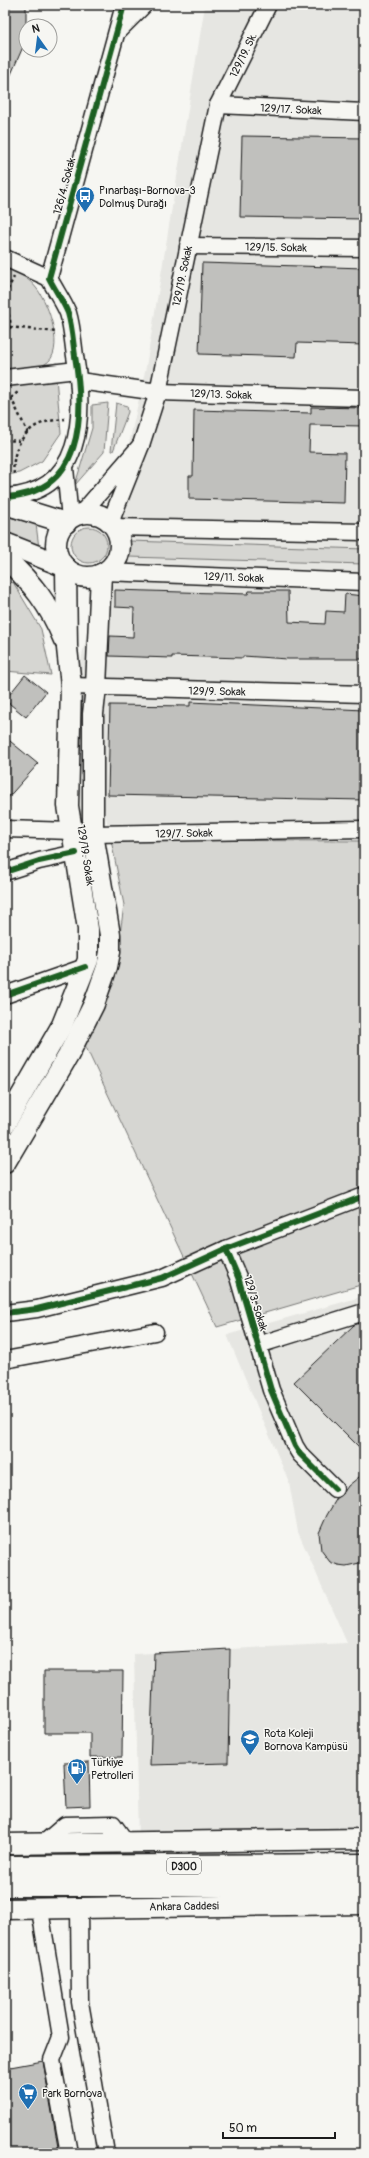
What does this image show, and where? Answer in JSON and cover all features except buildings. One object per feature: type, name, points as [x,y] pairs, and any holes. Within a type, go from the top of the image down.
[{"type":"highway","name":"D300","points":[[5,1867],[364,1865]]},
{"type":"highway","name":"Ankara Caddesi","points":[[5,1885],[364,1885]]},
{"type":"main road","points":[[5,504],[72,518],[92,514],[102,517],[112,525],[119,541],[119,551],[116,561],[103,573],[91,577],[81,577],[64,567],[5,543]]},
{"type":"main road","points":[[64,567],[57,556],[55,545],[57,535],[72,518]]},
{"type":"main road","points":[[5,558],[25,577],[50,608],[67,648]]},
{"type":"main road","name":"129/19. Sokak","points":[[5,1124],[62,1025],[88,960],[88,929],[68,806],[71,686],[67,648],[64,567]]},
{"type":"main road","name":"129/19. Sokak","points":[[5,1163],[68,1056],[94,1004],[107,967],[110,952],[110,935],[93,834],[93,714],[103,573]]},
{"type":"main road","points":[[5,1844],[364,1839]]},
{"type":"main road","name":"Ankara Caddesi","points":[[14,1909],[364,1904]]},
{"type":"street","name":"126/4. Sokak","points":[[49,278],[124,5]]},
{"type":"street","points":[[116,33],[144,5]]},
{"type":"street","name":"129/19. Sk.","points":[[218,105],[268,5]]},
{"type":"street","name":"129/17. Sokak","points":[[218,105],[364,112]]},
{"type":"street","name":"129/19. Sokak","points":[[112,525],[141,445],[158,392],[218,105]]},
{"type":"street","name":"129/15. Sokak","points":[[188,246],[364,248]]},
{"type":"street","points":[[5,258],[49,278],[68,314],[78,375],[79,418],[75,446],[65,468],[42,488],[17,496],[5,497]]},
{"type":"street","points":[[5,378],[78,375]]},
{"type":"street","name":"129/13. Sokak","points":[[78,375],[158,392],[364,398]]},
{"type":"street","name":"129/19. Sokak","points":[[72,518],[141,445]]},
{"type":"street","points":[[65,468],[72,518]]},
{"type":"street","points":[[112,525],[364,532]]},
{"type":"street","name":"129/11. Sokak","points":[[103,573],[364,582]]},
{"type":"street","name":"129/9. Sokak","points":[[71,686],[96,688],[364,694]]},
{"type":"street","name":"129/7. Sokak","points":[[5,829],[72,831],[93,834],[364,830]]},
{"type":"street","points":[[5,872],[39,861],[76,853]]},
{"type":"street","points":[[5,995],[85,967]]},
{"type":"street","points":[[5,1313],[38,1309],[156,1280],[226,1249],[364,1196]]},
{"type":"street","name":"129/3. Sokak","points":[[226,1249],[238,1277],[274,1398],[297,1451],[335,1490]]},
{"type":"street","points":[[258,1345],[364,1312]]},
{"type":"street","points":[[5,1360],[155,1332]]},
{"type":"street","points":[[79,1908],[80,2002],[106,2153]]},
{"type":"street","points":[[14,1909],[40,1910],[61,2037],[52,2060],[69,2153]]},
{"type":"path","points":[[5,309],[9,314],[10,327],[5,335]]},
{"type":"path","points":[[10,327],[71,334]]},
{"type":"path","points":[[11,398],[28,432]]},
{"type":"path","points":[[14,474],[12,463],[20,441],[28,432],[43,422],[79,418]]},
{"type":"path","points":[[5,440],[20,441]]},
{"type":"shaded area","points":[[205,5],[364,5],[364,841],[111,840],[76,683],[146,367]]},
{"type":"shaded area","points":[[5,266],[34,285],[42,296],[50,316],[55,339],[54,350],[51,358],[41,366],[5,370]]},
{"type":"shaded area","points":[[56,378],[61,433],[42,461],[19,473],[5,475],[5,383]]},
{"type":"shaded area","points":[[108,403],[104,452],[75,485],[92,428],[92,405]]},
{"type":"shaded area","points":[[116,403],[127,406],[128,412],[113,451],[111,451]]},
{"type":"shaded area","points":[[5,516],[36,524],[39,548],[5,534]]},
{"type":"shaded area","points":[[89,527],[102,532],[107,545],[102,558],[89,563],[76,558],[71,545],[76,532]]},
{"type":"shaded area","points":[[130,541],[364,549],[364,564],[129,557]]},
{"type":"shaded area","points":[[13,582],[41,629],[51,675],[5,671],[5,585]]},
{"type":"shaded area","points":[[111,840],[364,841],[364,1284],[217,1327],[84,1043],[113,985],[124,905]]},
{"type":"shaded area","name":"Rota Koleji Bornova Kampüsü","points":[[364,1296],[364,1839],[138,1842],[134,1654],[347,1643],[298,1532],[289,1482],[227,1335]]},
{"type":"cycle path","points":[[5,497],[31,492],[51,482],[65,466],[73,447],[78,425],[79,402],[78,379],[72,334],[68,313],[49,278],[124,5]]},
{"type":"cycle path","points":[[5,872],[39,861],[76,853]]},
{"type":"cycle path","points":[[5,995],[85,967]]},
{"type":"cycle path","points":[[335,1489],[300,1454],[295,1446],[271,1390],[238,1277],[226,1249],[364,1196]]},
{"type":"cycle path","points":[[5,1313],[37,1309],[162,1278],[226,1249]]},
{"type":"place","name":"Pınarbaşı-Bornova-3 Dolmuş Durağı","points":[[85,213]]},
{"type":"place","name":"Rota Koleji Bornova Kampüsü","points":[[250,1756]]},
{"type":"place","name":"Türkiye Petrolleri","points":[[77,1785]]},
{"type":"place","name":"Park Bornova","points":[[28,2110]]}]
